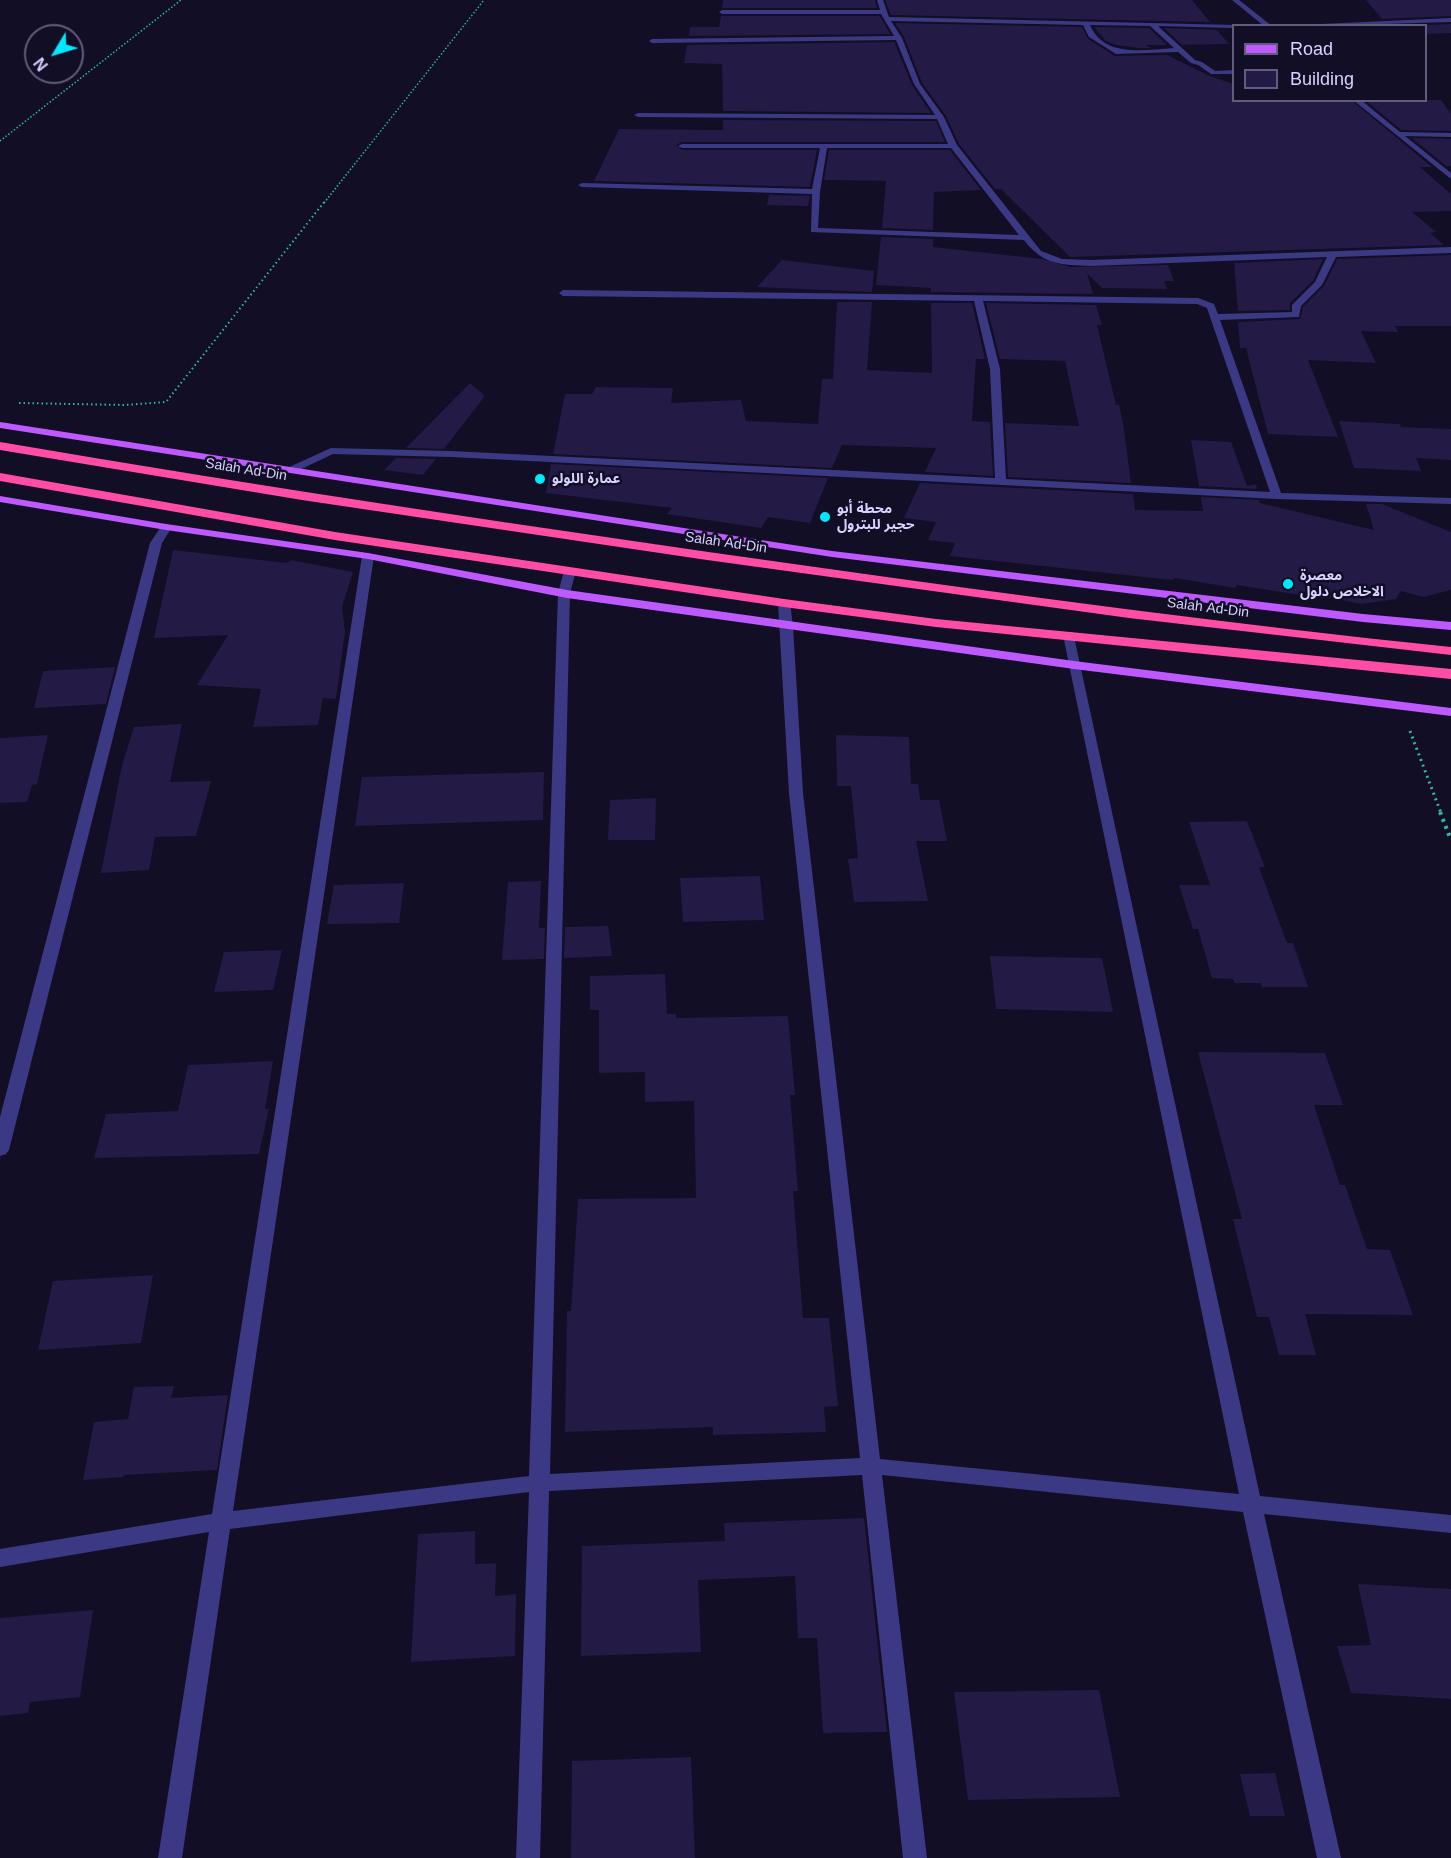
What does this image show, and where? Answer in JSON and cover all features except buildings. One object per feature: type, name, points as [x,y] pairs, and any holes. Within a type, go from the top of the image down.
[{"type":"highway","name":"Salah Ad-Din","points":[[0,446],[631,546],[1062,606],[1451,651]]},
{"type":"highway","points":[[0,477],[313,533],[784,603],[936,622],[1451,674]]},
{"type":"main road","points":[[0,425],[832,554],[1363,618],[1451,626]]},
{"type":"main road","points":[[0,499],[166,527],[368,556],[564,593],[787,626],[1074,665],[1451,712]]},
{"type":"street","points":[[880,0],[885,16],[899,38],[917,84],[940,117],[953,146],[1038,253],[1061,262],[1091,263],[1451,250]]},
{"type":"street","points":[[1235,0],[1266,24]]},
{"type":"street","points":[[722,12],[1232,26]]},
{"type":"street","points":[[1364,24],[1451,20]]},
{"type":"street","points":[[1085,22],[1091,36],[1118,53],[1179,50]]},
{"type":"street","points":[[1150,23],[1189,60],[1200,63],[1213,73],[1232,72]]},
{"type":"street","points":[[652,40],[899,38]]},
{"type":"street","points":[[1359,102],[1451,177]]},
{"type":"street","points":[[638,115],[940,117]]},
{"type":"street","points":[[1399,134],[1451,135]]},
{"type":"street","points":[[682,146],[953,146]]},
{"type":"street","points":[[824,146],[816,192],[814,230],[1026,238]]},
{"type":"street","points":[[582,184],[816,192]]},
{"type":"street","points":[[1215,317],[1296,315],[1297,305],[1319,283],[1333,254]]},
{"type":"street","points":[[563,293],[1198,301],[1211,306],[1277,496]]},
{"type":"street","points":[[978,300],[995,369],[1001,483]]},
{"type":"street","points":[[291,470],[331,451],[451,454],[1277,496],[1451,501]]},
{"type":"street","points":[[0,1150],[156,543],[166,527]]},
{"type":"street","points":[[170,1858],[368,556]]},
{"type":"street","points":[[528,1858],[551,1148],[564,593],[570,571]]},
{"type":"street","points":[[784,603],[796,793],[915,1858]]},
{"type":"street","points":[[1069,635],[1251,1503],[1329,1858]]},
{"type":"street","points":[[0,1558],[222,1521],[539,1483],[872,1466],[1451,1524]]},
{"type":"path","points":[[0,141],[180,0]]},
{"type":"path","points":[[11,403],[125,405],[166,402],[484,0]]},
{"type":"path","points":[[1400,706],[1451,840]]},
{"type":"place","name":"عمارة اللولو","points":[[540,479]]},
{"type":"place","name":"محطة أبو حجير للبترول","points":[[825,517]]},
{"type":"place","name":"معصرة الاخلاص دلول","points":[[1288,584]]}]
